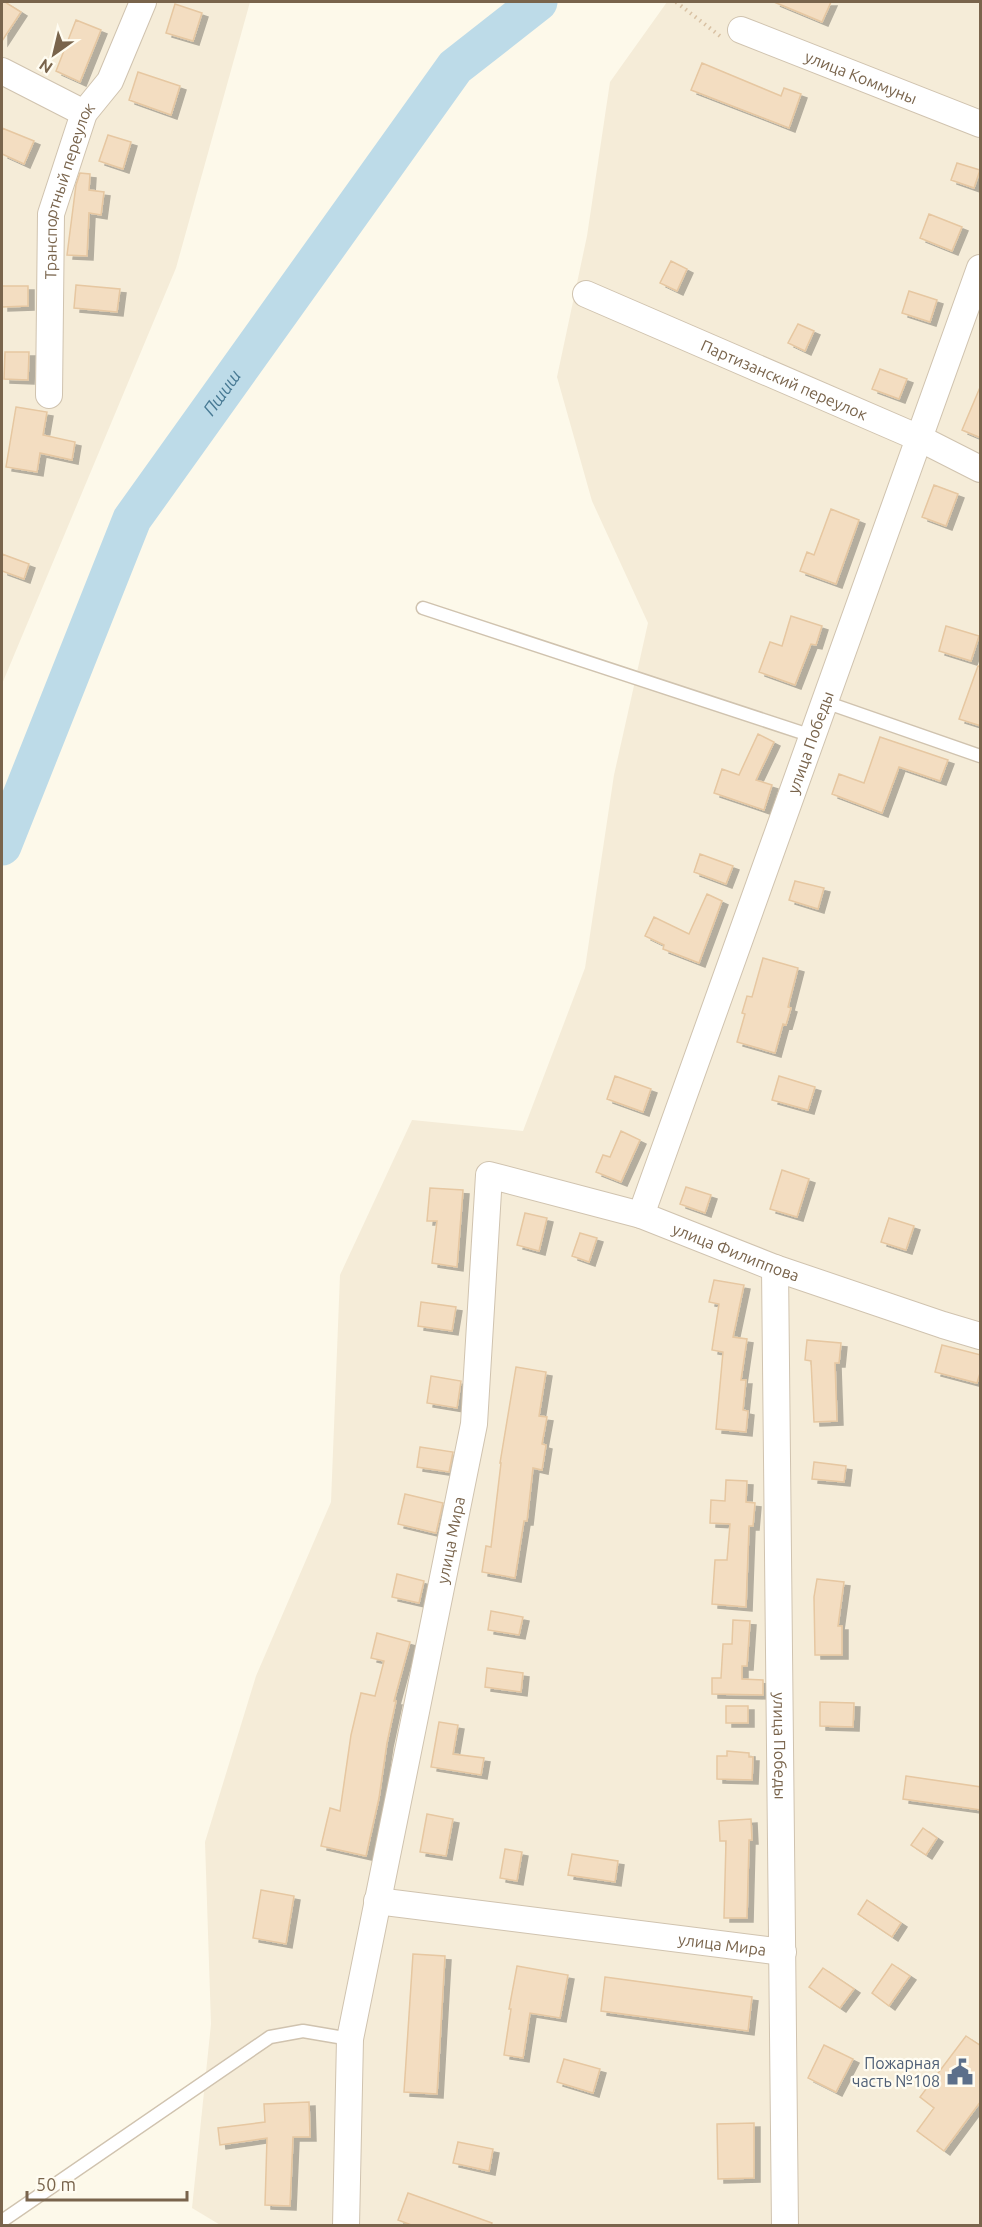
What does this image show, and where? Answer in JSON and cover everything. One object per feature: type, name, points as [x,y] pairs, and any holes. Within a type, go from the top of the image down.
[{"type":"street","name":"Транспортный переулок","points":[[49,395],[51,214],[84,113],[110,81],[143,2]]},
{"type":"street","name":"улица Коммуны","points":[[741,30],[981,124]]},
{"type":"street","points":[[2,71],[84,113]]},
{"type":"street","name":"улица Победы","points":[[641,1215],[981,268]]},
{"type":"street","name":"Партизанский переулок","points":[[586,294],[919,438],[981,470]]},
{"type":"street","name":"улица Филиппова","points":[[489,1175],[641,1215],[775,1269],[981,1336]]},
{"type":"street","name":"улица Мира","points":[[346,2226],[350,2039],[474,1424],[489,1175]]},
{"type":"street","name":"улица Победы","points":[[775,1269],[784,2226]]},
{"type":"street","name":"улица Мира","points":[[377,1901],[783,1952]]},
{"type":"lane","points":[[423,609],[812,736]]},
{"type":"lane","points":[[825,702],[981,756]]},
{"type":"lane","points":[[2,2221],[270,2037],[303,2031],[350,2039]]},
{"type":"path","points":[[678,2],[718,37],[741,30]]},
{"type":"shaded area","points":[[2,2],[250,2],[176,268],[2,684]]},
{"type":"shaded area","points":[[667,2],[980,2],[980,2225],[222,2226],[192,2208],[211,2024],[205,1842],[256,1676],[331,1502],[340,1275],[412,1120],[523,1131],[585,968],[614,775],[648,623],[592,501],[557,377],[587,236],[610,82]]},
{"type":"building","points":[[2,2],[21,12],[2,41]]},
{"type":"building","points":[[774,2],[831,2],[822,22]]},
{"type":"building","points":[[175,4],[202,13],[193,41],[166,33]]},
{"type":"building","points":[[76,20],[101,30],[80,82],[56,71]]},
{"type":"building","points":[[702,63],[781,96],[784,88],[801,94],[789,128],[691,90]]},
{"type":"building","points":[[138,72],[180,86],[171,115],[129,100]]},
{"type":"building","points":[[2,128],[34,141],[24,164],[2,154]]},
{"type":"building","points":[[108,135],[131,142],[123,169],[99,161]]},
{"type":"building","points":[[957,163],[980,170],[974,188],[951,180]]},
{"type":"building","points":[[80,173],[90,174],[89,190],[104,192],[101,215],[89,213],[87,256],[67,255],[76,185]]},
{"type":"building","points":[[929,214],[962,227],[952,251],[920,238]]},
{"type":"building","points":[[671,261],[687,269],[677,291],[660,283]]},
{"type":"building","points":[[76,285],[120,289],[117,312],[74,308]]},
{"type":"building","points":[[2,286],[28,286],[28,306],[2,307]]},
{"type":"building","points":[[909,291],[937,300],[930,322],[902,313]]},
{"type":"building","points":[[798,324],[814,331],[805,351],[788,343]]},
{"type":"building","points":[[5,352],[29,352],[28,380],[4,379]]},
{"type":"building","points":[[880,369],[907,379],[899,399],[872,389]]},
{"type":"building","points":[[981,385],[981,438],[962,430]]},
{"type":"building","points":[[16,407],[47,412],[43,435],[75,442],[72,460],[40,453],[37,472],[6,467]]},
{"type":"building","points":[[934,485],[958,494],[946,526],[922,517]]},
{"type":"building","points":[[831,509],[859,520],[836,584],[800,571],[807,552],[814,555]]},
{"type":"building","points":[[2,554],[29,564],[24,579],[2,571]]},
{"type":"building","points":[[791,616],[822,626],[816,645],[811,644],[795,685],[759,672],[770,642],[782,646]]},
{"type":"building","points":[[946,626],[979,636],[971,661],[939,651]]},
{"type":"building","points":[[978,666],[981,667],[981,726],[959,719]]},
{"type":"building","points":[[758,734],[774,742],[756,780],[772,785],[764,810],[714,793],[722,769],[739,775]]},
{"type":"building","points":[[880,737],[948,760],[940,781],[899,767],[882,813],[832,794],[839,774],[864,783]]},
{"type":"building","points":[[700,854],[733,866],[726,884],[694,872]]},
{"type":"building","points":[[795,881],[824,888],[818,909],[789,900]]},
{"type":"building","points":[[707,894],[722,901],[699,963],[663,949],[664,945],[645,936],[654,917],[689,934]]},
{"type":"building","points":[[763,958],[798,968],[788,1007],[791,1008],[786,1025],[783,1024],[775,1053],[737,1042],[745,1014],[742,1013],[747,996],[752,997]]},
{"type":"building","points":[[615,1076],[651,1089],[643,1112],[607,1099]]},
{"type":"building","points":[[779,1076],[815,1087],[808,1110],[772,1100]]},
{"type":"building","points":[[621,1131],[640,1140],[621,1182],[596,1172],[603,1155],[610,1157]]},
{"type":"building","points":[[782,1170],[809,1179],[797,1217],[770,1209]]},
{"type":"building","points":[[686,1187],[711,1195],[705,1213],[680,1204]]},
{"type":"building","points":[[430,1188],[463,1190],[457,1267],[432,1263],[437,1221],[427,1221]]},
{"type":"building","points":[[525,1213],[547,1218],[539,1251],[517,1245]]},
{"type":"building","points":[[889,1218],[914,1226],[906,1250],[881,1242]]},
{"type":"building","points":[[580,1233],[597,1238],[589,1262],[572,1256]]},
{"type":"building","points":[[714,1280],[744,1285],[733,1337],[747,1339],[741,1380],[746,1380],[743,1410],[748,1411],[746,1432],[716,1429],[723,1352],[712,1350],[719,1304],[709,1302]]},
{"type":"building","points":[[421,1302],[456,1307],[452,1331],[418,1326]]},
{"type":"building","points":[[807,1340],[841,1343],[839,1363],[835,1363],[837,1421],[814,1422],[811,1361],[805,1360]]},
{"type":"building","points":[[942,1345],[981,1355],[981,1370],[977,1383],[935,1372]]},
{"type":"building","points":[[516,1367],[546,1372],[539,1416],[547,1417],[542,1444],[546,1445],[542,1470],[533,1468],[527,1521],[524,1521],[515,1578],[482,1572],[486,1546],[491,1547],[500,1463]]},
{"type":"building","points":[[431,1376],[461,1381],[457,1408],[427,1403]]},
{"type":"building","points":[[420,1447],[453,1452],[449,1472],[417,1467]]},
{"type":"building","points":[[814,1462],[846,1466],[844,1482],[812,1479]]},
{"type":"building","points":[[726,1480],[747,1481],[746,1502],[755,1503],[753,1526],[749,1526],[746,1607],[712,1604],[715,1560],[727,1560],[730,1524],[710,1523],[711,1500],[725,1501]]},
{"type":"building","points":[[405,1494],[443,1503],[436,1533],[398,1524]]},
{"type":"building","points":[[397,1574],[424,1581],[419,1603],[392,1597]]},
{"type":"building","points":[[817,1579],[844,1582],[838,1626],[842,1626],[842,1655],[815,1655],[814,1597]]},
{"type":"building","points":[[491,1611],[523,1617],[519,1635],[488,1630]]},
{"type":"building","points":[[733,1620],[750,1621],[747,1666],[742,1666],[742,1679],[763,1680],[763,1695],[712,1694],[712,1678],[721,1678],[723,1644],[732,1644]]},
{"type":"building","points":[[377,1633],[410,1642],[394,1701],[396,1701],[379,1798],[366,1856],[321,1846],[330,1808],[340,1811],[351,1735],[361,1693],[375,1696],[384,1661],[371,1658]]},
{"type":"building","points":[[487,1668],[523,1673],[521,1692],[485,1687]]},
{"type":"building","points":[[820,1702],[854,1703],[853,1727],[820,1726]]},
{"type":"building","points":[[726,1706],[748,1706],[748,1723],[726,1723]]},
{"type":"building","points":[[439,1722],[458,1725],[453,1754],[484,1758],[481,1775],[431,1767]]},
{"type":"building","points":[[727,1751],[749,1753],[749,1757],[753,1757],[752,1780],[717,1779],[717,1756],[727,1756]]},
{"type":"building","points":[[906,1776],[981,1787],[981,1810],[903,1799]]},
{"type":"building","points":[[427,1814],[453,1819],[446,1856],[420,1852]]},
{"type":"building","points":[[751,1819],[752,1840],[749,1840],[747,1918],[724,1918],[726,1841],[720,1841],[719,1821]]},
{"type":"building","points":[[923,1828],[937,1838],[926,1855],[911,1845]]},
{"type":"building","points":[[505,1849],[522,1852],[517,1881],[500,1878]]},
{"type":"building","points":[[572,1854],[618,1861],[615,1882],[568,1875]]},
{"type":"building","points":[[261,1890],[294,1896],[286,1944],[253,1938]]},
{"type":"building","points":[[867,1900],[901,1923],[892,1937],[858,1914]]},
{"type":"building","points":[[413,1954],[445,1956],[437,2094],[404,2092]]},
{"type":"building","points":[[892,1964],[910,1976],[889,2006],[872,1993]]},
{"type":"building","points":[[517,1966],[568,1975],[560,2018],[530,2013],[523,2058],[504,2055]]},
{"type":"building","points":[[823,1968],[854,1989],[840,2008],[809,1987]]},
{"type":"building","points":[[605,1977],[752,1997],[748,2031],[601,2011]]},
{"type":"building","name":"Пожарная часть №108","points":[[966,2036],[981,2046],[981,2101],[944,2151],[917,2131],[934,2108],[920,2097]]},
{"type":"building","points":[[824,2045],[853,2059],[836,2092],[808,2078]]},
{"type":"building","points":[[564,2059],[600,2069],[593,2093],[557,2082]]},
{"type":"building","points":[[309,2102],[310,2137],[293,2137],[290,2206],[265,2205],[267,2138],[220,2145],[218,2128],[265,2122],[264,2104]]},
{"type":"building","points":[[754,2123],[754,2178],[718,2179],[717,2124]]},
{"type":"building","points":[[458,2142],[493,2149],[489,2171],[453,2163]]},
{"type":"building","points":[[408,2193],[492,2223],[491,2226],[414,2226],[398,2220]]},
{"type":"waterway","name":"Пшиш","points":[[2,846],[132,519],[455,67],[538,2]]},
{"type":"place","name":"Пожарная часть №108","points":[[960,2072]]}]
